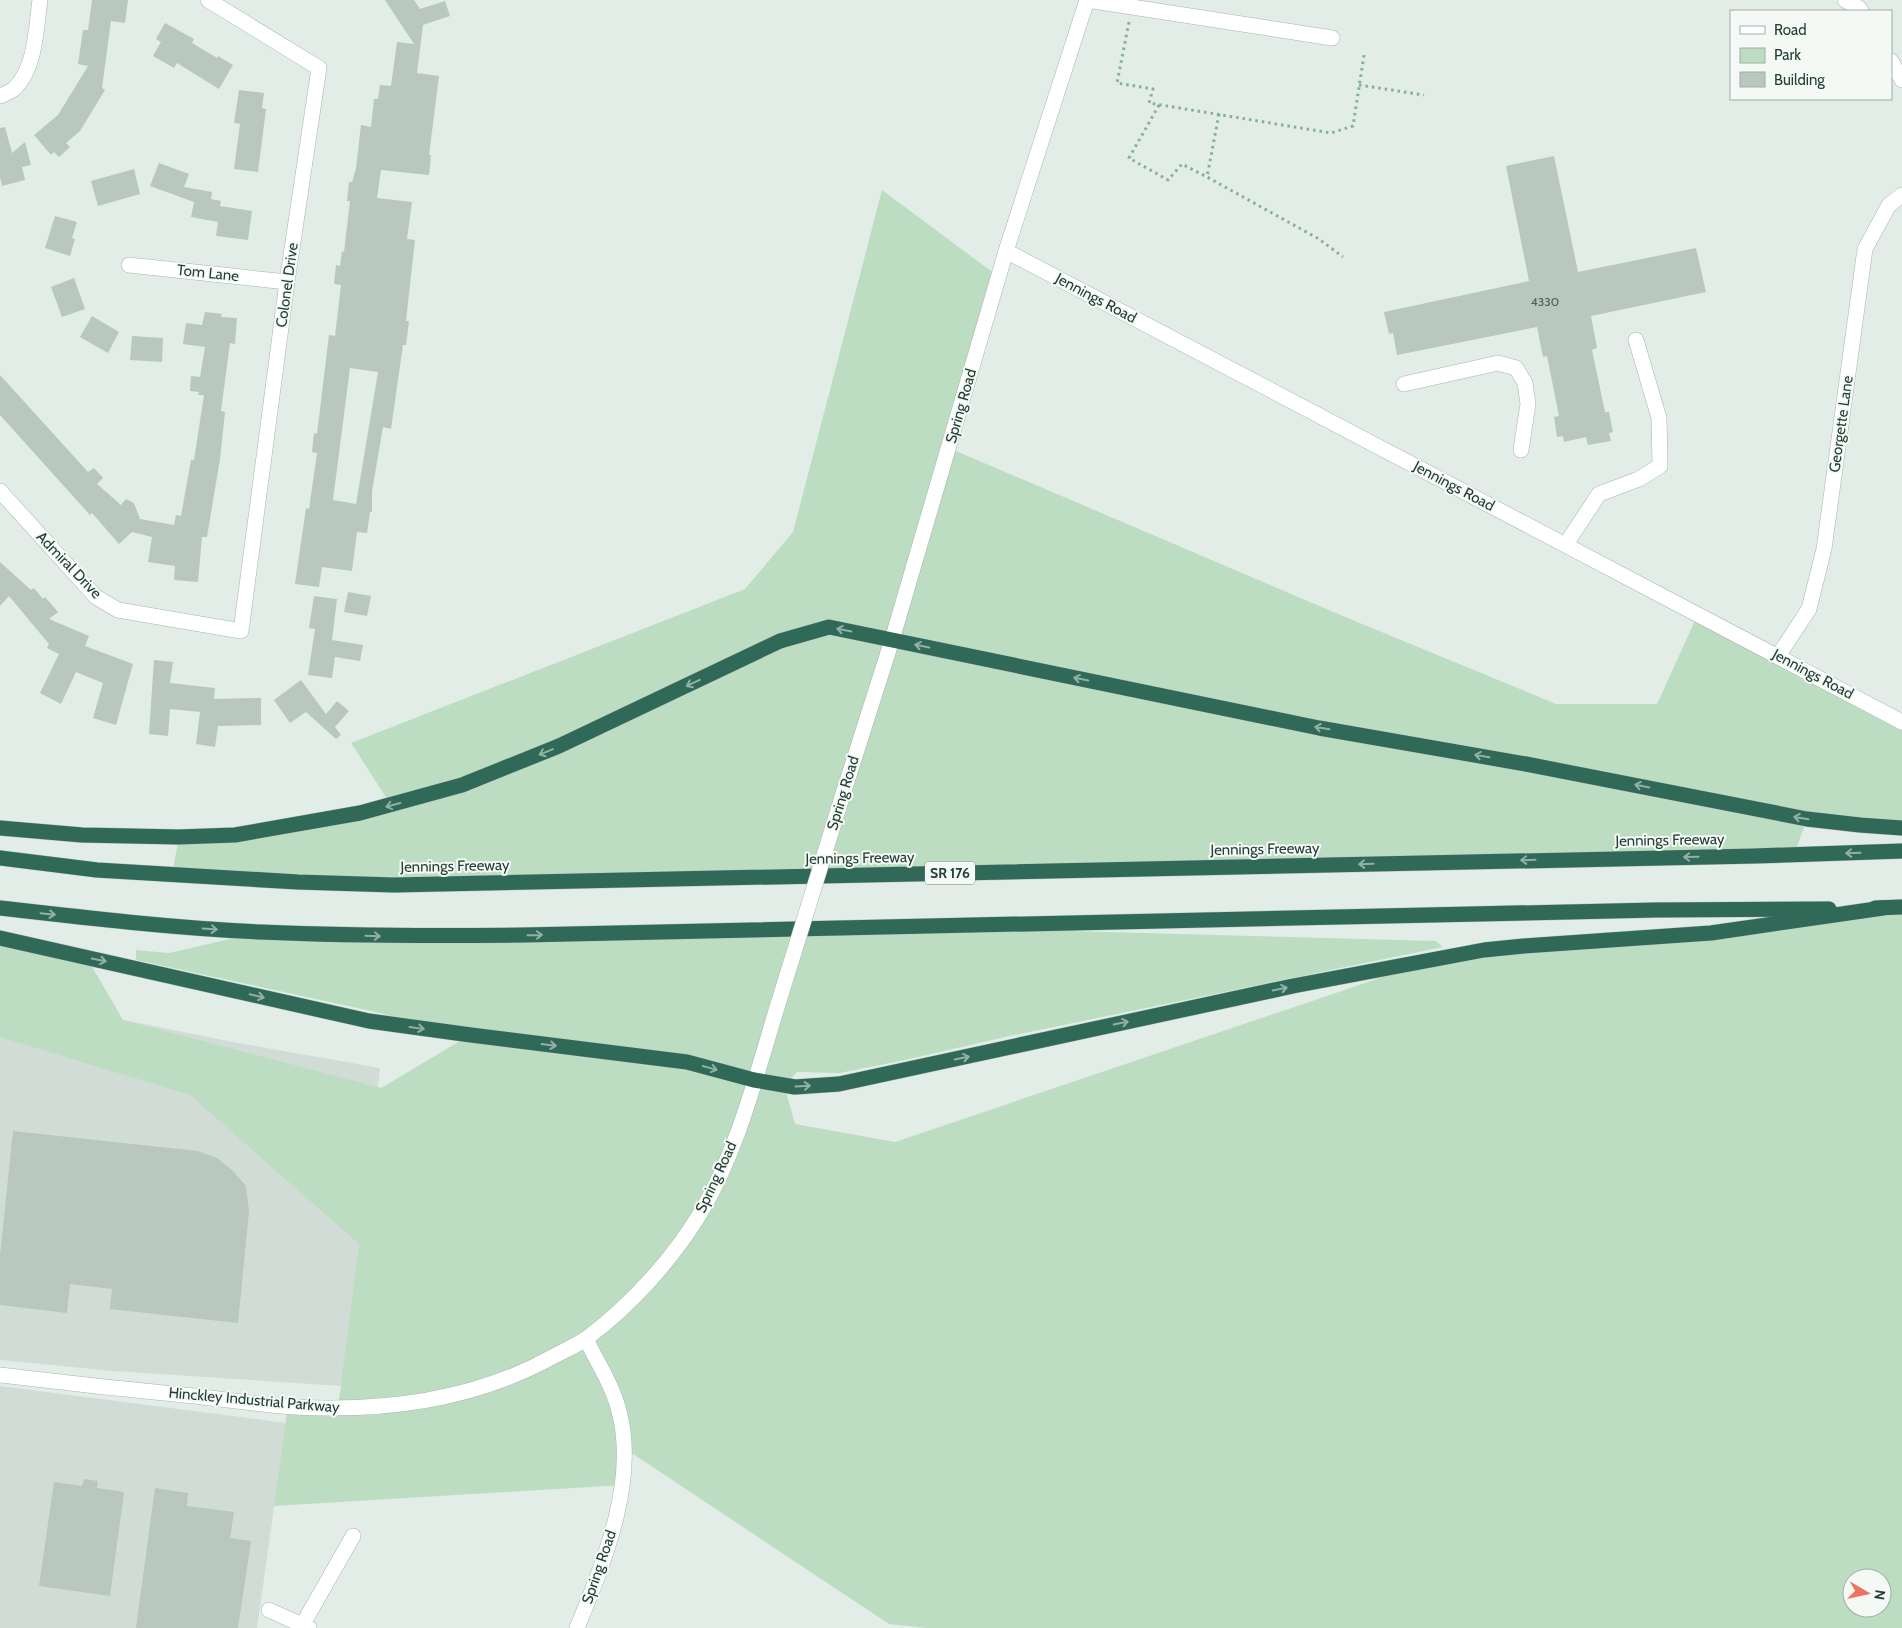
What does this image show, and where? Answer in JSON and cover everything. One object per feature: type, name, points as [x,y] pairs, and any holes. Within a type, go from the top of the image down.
[{"type":"highway","points":[[0,828],[82,835],[188,836],[235,834],[360,814],[462,785],[559,746],[780,641],[829,627],[1319,728],[1526,764],[1807,819],[1902,828]]},
{"type":"highway","name":"Jennings Freeway","points":[[0,858],[116,871],[298,882],[413,885],[1754,856],[1902,851]]},
{"type":"highway","points":[[0,908],[162,926],[379,936],[525,935],[1656,910],[1902,907]]},
{"type":"highway","points":[[0,938],[369,1020],[470,1036],[687,1062],[754,1080],[795,1087],[839,1084],[1293,986],[1484,950],[1711,933],[1883,908]]},
{"type":"street","points":[[0,96],[13,90],[25,72],[32,50],[40,0]]},
{"type":"street","name":"Colonel Drive","points":[[208,0],[319,68],[286,282],[240,631]]},
{"type":"street","points":[[1087,0],[1332,38]]},
{"type":"street","name":"Spring Road","points":[[577,1628],[601,1570],[615,1523],[623,1485],[624,1448],[620,1411],[586,1338],[621,1308],[658,1271],[701,1212],[726,1162],[743,1116],[892,640],[1006,251],[1087,0]]},
{"type":"street","points":[[1845,0],[1860,10]]},
{"type":"street","points":[[1892,63],[1902,80]]},
{"type":"street","name":"Georgette Lane","points":[[1778,656],[1809,609],[1824,549],[1865,248],[1889,204],[1902,195]]},
{"type":"street","name":"Jennings Road","points":[[1006,251],[1902,722]]},
{"type":"street","name":"Tom Lane","points":[[129,265],[286,282]]},
{"type":"street","points":[[1566,544],[1599,494],[1639,480],[1660,466],[1659,418],[1636,340]]},
{"type":"street","points":[[1404,384],[1498,363],[1516,368],[1525,382],[1528,404],[1521,450]]},
{"type":"street","name":"Admiral Drive","points":[[0,491],[96,597],[118,610],[240,631]]},
{"type":"street","name":"Hinckley Industrial Parkway","points":[[0,1375],[274,1404],[322,1408],[380,1407],[429,1400],[482,1388],[514,1376],[586,1338]]},
{"type":"street","points":[[269,1610],[306,1626],[353,1536]]},
{"type":"path","points":[[1130,20],[1117,83],[1153,89],[1150,103],[1331,133],[1353,126],[1364,55]]},
{"type":"path","points":[[1359,85],[1424,95]]},
{"type":"path","points":[[1159,105],[1129,158],[1168,180],[1182,164],[1319,239],[1343,257]]},
{"type":"path","points":[[1207,177],[1219,114]]},
{"type":"shaded area","points":[[0,995],[233,1042],[380,1068],[342,1386],[113,1371],[0,1360]]},
{"type":"shaded area","points":[[0,1386],[286,1423],[257,1628],[0,1628]]},
{"type":"green space","points":[[882,190],[999,277],[949,448],[1350,619],[1556,704],[1657,704],[1698,614],[1902,722],[1902,828],[1807,819],[1794,855],[471,884],[172,874],[179,837],[391,805],[351,743],[745,589],[793,532]]},
{"type":"green space","points":[[1902,907],[1902,1628],[926,1628],[889,1624],[624,1448],[623,1485],[274,1506],[288,1405],[338,1408],[359,1244],[190,1095],[0,1037],[0,938],[87,958],[123,1020],[381,1088],[470,1035],[371,1011],[136,960],[136,950],[169,953],[260,932],[889,926],[1436,941],[1443,947],[840,1073],[797,1072],[784,1085],[795,1124],[895,1142],[1433,960]]},
{"type":"building","points":[[92,0],[128,0],[125,23],[111,21],[102,88],[105,90],[80,131],[66,143],[70,147],[59,157],[54,152],[51,155],[34,135],[58,115],[88,66],[78,64],[83,30],[88,30]]},
{"type":"building","points":[[385,0],[414,0],[420,9],[445,1],[450,16],[423,25],[417,73],[439,76],[429,155],[431,155],[429,175],[381,170],[377,198],[412,202],[407,239],[415,240],[406,321],[409,321],[406,345],[403,345],[391,429],[383,427],[372,491],[372,512],[370,512],[367,533],[357,532],[352,571],[322,567],[319,587],[295,584],[306,508],[309,509],[317,453],[312,452],[314,433],[317,434],[329,335],[335,336],[341,285],[334,284],[336,265],[340,266],[342,251],[344,252],[350,201],[347,201],[349,182],[352,182],[356,168],[361,125],[371,127],[374,99],[378,99],[380,85],[391,86],[397,42],[414,44]],"holes":[[[350,368],[378,372],[356,504],[333,500]]]},
{"type":"building","points":[[165,23],[194,39],[192,43],[233,65],[219,89],[177,63],[174,68],[153,56],[161,42],[156,39]]},
{"type":"building","points":[[239,90],[264,93],[262,108],[266,109],[258,172],[234,169],[240,124],[234,123]]},
{"type":"building","points":[[5,127],[12,153],[25,142],[31,165],[22,167],[25,180],[2,186],[0,177],[0,128]]},
{"type":"building","points":[[1554,156],[1578,272],[1696,248],[1706,292],[1591,316],[1597,348],[1592,350],[1605,412],[1609,412],[1613,432],[1609,433],[1611,441],[1588,445],[1586,437],[1564,442],[1563,436],[1557,437],[1554,417],[1559,416],[1547,356],[1543,357],[1537,327],[1397,355],[1393,333],[1389,334],[1384,312],[1529,281],[1506,166]]},
{"type":"building","points":[[159,163],[189,174],[184,187],[212,192],[211,199],[221,201],[220,206],[252,211],[248,240],[216,236],[218,222],[191,217],[194,202],[150,186]]},
{"type":"building","points":[[134,169],[140,194],[98,206],[91,181]]},
{"type":"building","points":[[55,216],[77,222],[72,238],[75,239],[70,256],[45,248]]},
{"type":"building","points":[[74,278],[85,309],[62,317],[51,287]]},
{"type":"building","points":[[205,312],[222,314],[221,317],[237,318],[235,344],[230,343],[221,411],[225,412],[220,459],[207,537],[202,537],[198,582],[174,580],[175,566],[148,562],[152,537],[132,532],[119,544],[92,513],[90,515],[0,415],[0,375],[88,472],[94,468],[103,478],[97,484],[121,505],[126,499],[134,503],[140,519],[174,525],[176,515],[181,516],[191,460],[194,460],[204,395],[198,395],[199,392],[190,391],[191,376],[200,377],[205,347],[183,344],[186,323],[202,325]]},
{"type":"building","points":[[92,316],[119,332],[108,353],[80,337]]},
{"type":"building","points":[[132,336],[163,338],[162,362],[130,360]]},
{"type":"building","points":[[0,562],[31,590],[34,588],[43,599],[45,597],[58,612],[49,619],[89,636],[85,646],[133,664],[116,725],[93,718],[103,683],[76,672],[61,704],[40,693],[59,654],[47,648],[49,644],[9,596],[0,606]]},
{"type":"building","points":[[348,592],[371,596],[367,616],[344,612]]},
{"type":"building","points":[[314,596],[337,599],[332,640],[363,645],[360,661],[335,657],[332,678],[308,675],[315,629],[309,628]]},
{"type":"building","points":[[154,660],[173,662],[170,683],[215,688],[214,699],[261,698],[261,725],[218,726],[215,747],[196,744],[200,712],[170,709],[168,736],[149,734]]},
{"type":"building","points":[[301,680],[326,714],[337,701],[349,711],[335,727],[341,735],[336,739],[306,712],[290,723],[274,700]]},
{"type":"building","points":[[13,1131],[197,1151],[217,1158],[232,1170],[246,1186],[249,1211],[238,1323],[110,1309],[112,1289],[70,1284],[67,1313],[0,1305],[0,1256]]},
{"type":"building","points":[[84,1479],[98,1481],[97,1488],[124,1492],[110,1596],[39,1586],[54,1482],[82,1486]]},
{"type":"building","points":[[155,1488],[188,1493],[187,1506],[234,1512],[230,1538],[251,1541],[238,1628],[136,1628]]}]
